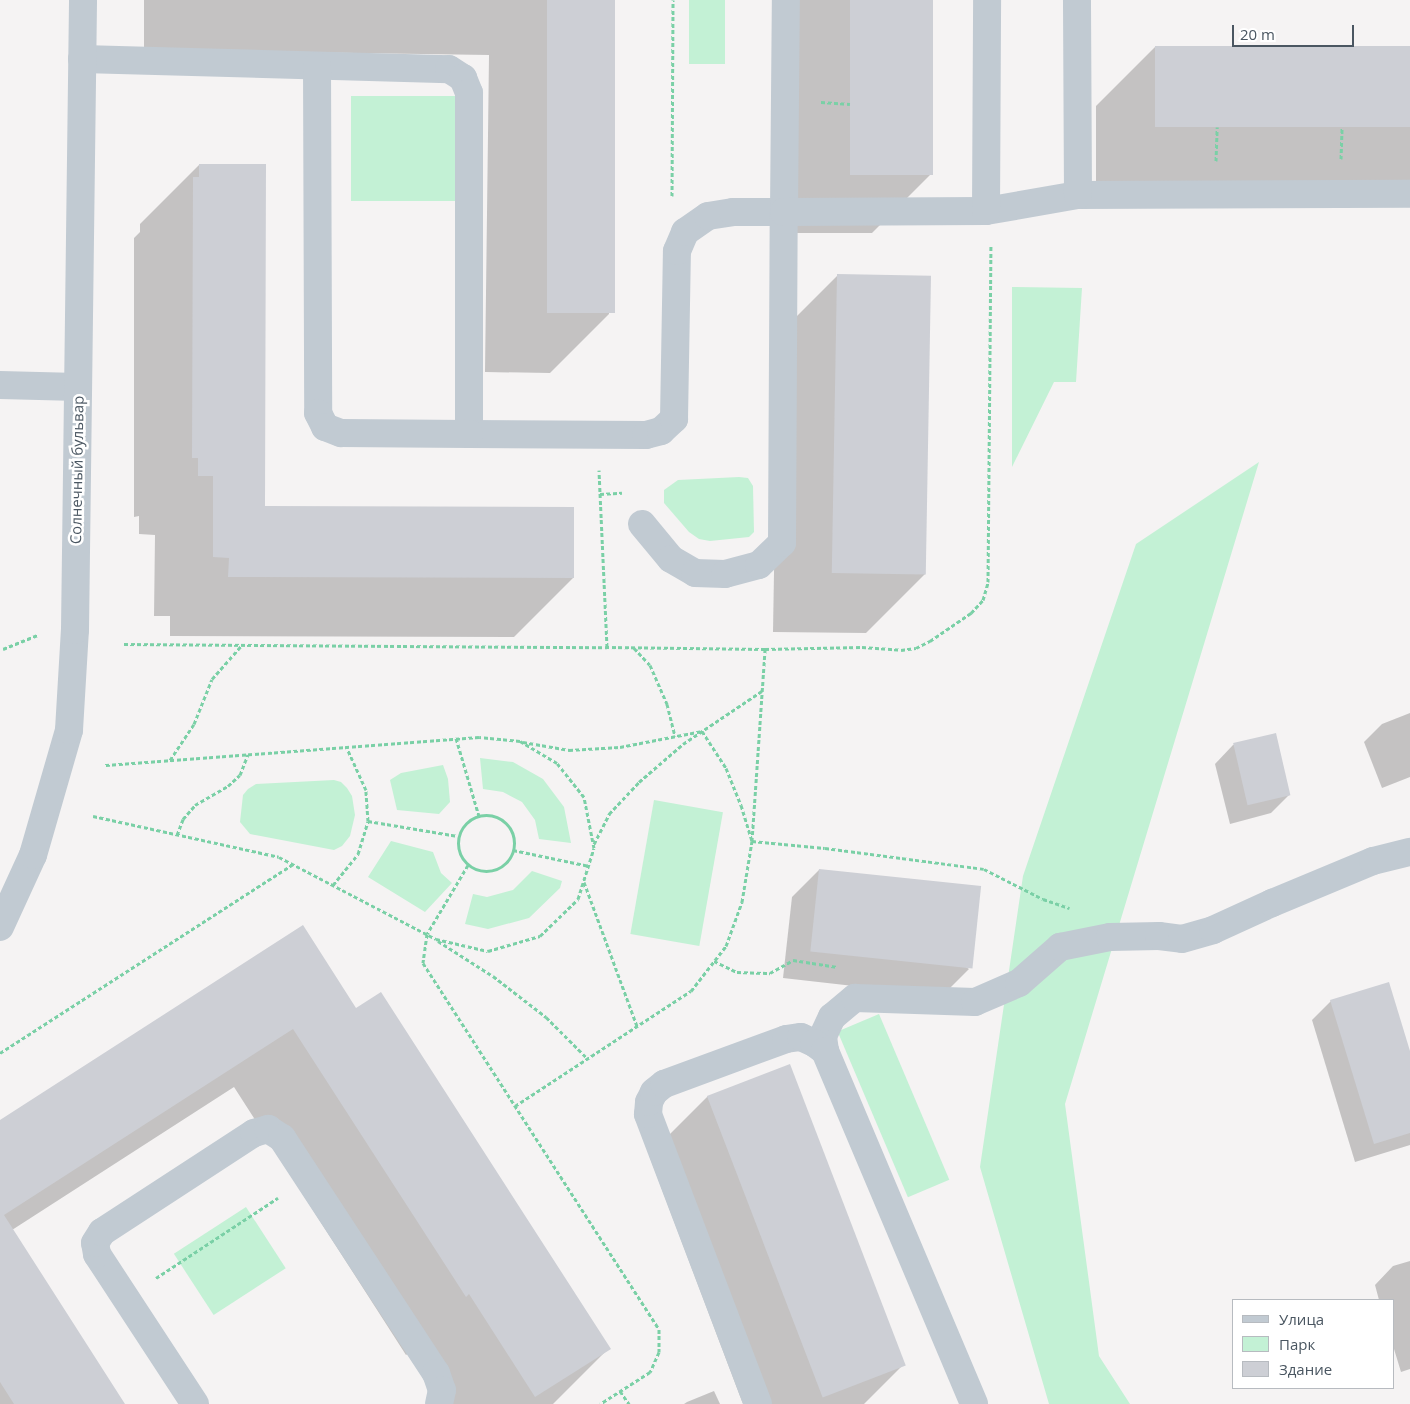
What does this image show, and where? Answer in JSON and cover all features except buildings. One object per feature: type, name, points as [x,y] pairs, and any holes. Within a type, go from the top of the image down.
[{"type":"street","name":"Солнечный бульвар","points":[[0,927],[33,856],[69,730],[75,630],[83,0]]},
{"type":"street","points":[[642,524],[671,559],[695,573],[726,574],[759,565],[782,543],[786,0]]},
{"type":"street","points":[[987,0],[989,211]]},
{"type":"street","points":[[1077,0],[1078,195]]},
{"type":"street","points":[[82,59],[448,69],[463,78],[469,93],[469,434]]},
{"type":"street","points":[[317,66],[318,413],[325,427],[341,433],[646,436],[661,432],[674,419],[677,251],[685,232],[708,216],[733,212],[989,211],[1078,195],[1410,194]]},
{"type":"street","points":[[0,385],[78,386]]},
{"type":"street","points":[[974,1404],[825,1051],[824,1036],[832,1017],[855,998],[975,1002],[1019,983],[1060,948],[1110,937],[1159,936],[1182,939],[1213,930],[1373,860],[1410,852]]},
{"type":"street","points":[[758,1404],[648,1114],[649,1102],[654,1092],[664,1084],[786,1039],[801,1038],[814,1043],[825,1051]]},
{"type":"street","points":[[195,1404],[98,1254],[95,1243],[102,1232],[254,1133],[268,1129],[282,1138],[436,1372],[442,1390],[439,1404]]},
{"type":"path","points":[[673,0],[672,200],[685,232]]},
{"type":"path","points":[[816,102],[850,104]]},
{"type":"path","points":[[1216,164],[1217,127]]},
{"type":"path","points":[[1341,166],[1342,128]]},
{"type":"path","points":[[124,644],[766,649],[862,647],[901,650],[916,648],[930,641],[971,613],[983,600],[988,582],[989,211]]},
{"type":"path","points":[[597,435],[607,647]]},
{"type":"path","points":[[3,649],[44,632]]},
{"type":"path","points":[[169,761],[194,724],[212,679],[242,645]]},
{"type":"path","points":[[634,648],[650,665],[664,696],[675,736]]},
{"type":"path","points":[[515,1106],[691,991],[726,946],[742,902],[752,841],[766,649]]},
{"type":"path","points":[[436,939],[488,951],[540,936],[578,899],[594,845],[609,814],[639,782],[683,744],[762,691]]},
{"type":"path","points":[[103,766],[479,736],[569,750],[620,747],[702,731]]},
{"type":"path","points":[[702,731],[726,768],[741,805],[752,841]]},
{"type":"path","points":[[456,738],[478,816]]},
{"type":"path","points":[[520,741],[557,762],[584,797],[594,845]]},
{"type":"path","points":[[333,885],[358,854],[368,822],[366,790],[346,746]]},
{"type":"path","points":[[177,834],[183,818],[194,805],[228,786],[240,775],[248,754]]},
{"type":"path","points":[[93,816],[279,857],[436,939],[493,976],[546,1017],[588,1059]]},
{"type":"path","points":[[478,816],[495,816],[505,821],[512,831],[513,850],[511,858],[501,868],[486,872],[473,868],[462,859],[458,848],[458,836],[464,825],[473,817],[478,816]]},
{"type":"path","points":[[368,822],[458,836]]},
{"type":"path","points":[[752,841],[825,848],[984,870],[1043,899],[1070,908]]},
{"type":"path","points":[[513,850],[589,866]]},
{"type":"path","points":[[0,1053],[293,864]]},
{"type":"path","points":[[468,865],[427,934],[422,963],[659,1329],[659,1352],[650,1372],[600,1404]]},
{"type":"path","points":[[584,882],[638,1026]]},
{"type":"path","points":[[126,1298],[309,1179]]},
{"type":"path","points":[[620,1391],[628,1404]]},
{"type":"green space","points":[[689,0],[725,0],[725,64],[689,64]]},
{"type":"green space","points":[[351,96],[455,96],[455,201],[351,201]]},
{"type":"green space","points":[[1012,287],[1082,288],[1076,382],[1054,382],[1012,467]]},
{"type":"green space","points":[[1259,462],[1065,1104],[1099,1356],[1130,1404],[1049,1404],[980,1167],[1023,876],[1136,544]]},
{"type":"green space","points":[[748,478],[753,486],[754,532],[749,537],[710,541],[699,539],[689,532],[664,503],[664,490],[678,480]]},
{"type":"green space","points":[[480,758],[513,762],[543,779],[564,807],[571,843],[539,839],[535,820],[522,802],[503,792],[483,789]]},
{"type":"green space","points":[[443,765],[448,779],[450,802],[439,814],[397,810],[390,780],[401,773]]},
{"type":"green space","points":[[334,780],[341,782],[352,796],[355,815],[350,836],[342,846],[334,850],[250,834],[240,822],[243,795],[256,784]]},
{"type":"green space","points":[[654,800],[723,812],[699,946],[630,934]]},
{"type":"green space","points":[[391,841],[433,852],[441,873],[452,883],[425,912],[368,877]]},
{"type":"green space","points":[[532,871],[562,881],[560,888],[529,918],[488,929],[465,924],[473,894],[487,897],[513,890]]},
{"type":"green space","points":[[879,1014],[949,1180],[908,1197],[838,1032]]},
{"type":"green space","points":[[246,1207],[286,1268],[214,1315],[174,1254]]}]
